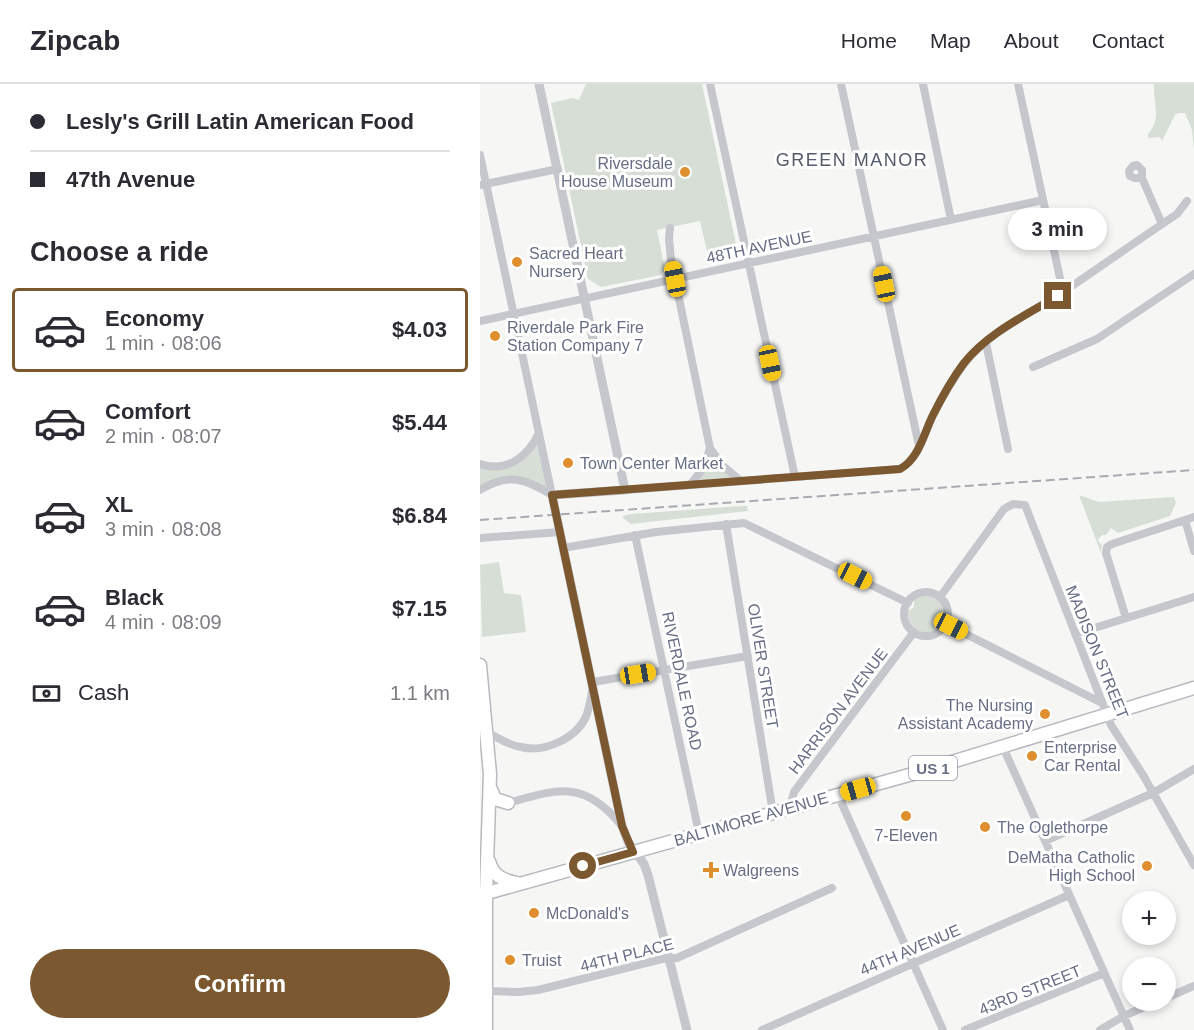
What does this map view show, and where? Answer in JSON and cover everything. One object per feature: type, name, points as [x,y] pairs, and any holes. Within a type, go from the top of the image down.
[{"type":"main road","points":[[480,665],[490,786],[488,856],[483,894],[487,991],[486,1030]]},
{"type":"main road","name":"BALTIMORE AVENUE","points":[[483,894],[1004,747],[1104,709],[1194,688]]},
{"type":"main road","points":[[490,786],[495,799],[508,803]]},
{"type":"main road","points":[[489,819],[495,810],[508,803]]},
{"type":"main road","points":[[488,856],[490,866],[496,875],[508,882],[519,884]]},
{"type":"street","points":[[539,84],[626,490]]},
{"type":"street","points":[[710,84],[795,477]]},
{"type":"street","points":[[841,84],[919,446]]},
{"type":"street","points":[[923,84],[951,220]]},
{"type":"street","points":[[1018,84],[1063,292]]},
{"type":"street","points":[[480,155],[483,185],[514,313],[622,826],[633,852],[646,869],[687,1030]]},
{"type":"street","points":[[483,185],[558,169]]},
{"type":"street","points":[[1142,178],[1162,224]]},
{"type":"street","name":"48TH AVENUE","points":[[480,321],[1043,200]]},
{"type":"street","points":[[480,490],[500,480],[511,479],[529,482],[552,495],[900,469],[912,459],[932,416],[957,374],[971,356],[1008,326],[1063,292],[1177,214],[1187,201]]},
{"type":"street","points":[[670,228],[669,247],[710,448],[723,466],[741,481]]},
{"type":"street","points":[[1033,367],[1097,339],[1194,274]]},
{"type":"street","points":[[986,343],[1008,449]]},
{"type":"street","points":[[483,465],[498,468],[508,465],[521,457],[535,443],[539,433]]},
{"type":"street","points":[[690,485],[704,467],[710,448]]},
{"type":"street","points":[[498,468],[500,480]]},
{"type":"street","name":"MADISON STREET","points":[[940,597],[1004,509],[1013,504],[1025,506],[1113,729],[1194,865]]},
{"type":"street","points":[[1125,618],[1106,553],[1107,547],[1194,517]]},
{"type":"street","points":[[1185,520],[1194,551]]},
{"type":"street","points":[[563,548],[635,536],[744,523],[767,532],[908,603]]},
{"type":"street","name":"OLIVER STREET","points":[[726,524],[773,813]]},
{"type":"street","points":[[480,538],[560,532]]},
{"type":"street","name":"RIVERDALE ROAD","points":[[635,536],[699,833]]},
{"type":"street","points":[[922,593],[933,593],[940,597],[948,609],[946,624],[939,632],[931,635],[919,635],[914,632],[908,626],[905,617],[908,603],[913,597],[922,593]]},
{"type":"street","points":[[1075,634],[1194,597]]},
{"type":"street","points":[[946,624],[1104,709]]},
{"type":"street","name":"HARRISON AVENUE","points":[[790,808],[794,792],[914,632]]},
{"type":"street","points":[[593,682],[748,656]]},
{"type":"street","points":[[487,732],[521,748],[542,748],[557,742],[577,729],[585,717],[593,682]]},
{"type":"street","points":[[1004,747],[1130,1030]]},
{"type":"street","points":[[1045,841],[1153,793],[1194,769]]},
{"type":"street","points":[[508,803],[551,790],[576,792],[603,807],[622,826]]},
{"type":"street","points":[[838,795],[943,1030]]},
{"type":"street","name":"44TH PLACE","points":[[487,991],[538,990],[677,958],[832,888]]},
{"type":"street","name":"44TH AVENUE","points":[[762,1030],[1070,895]]},
{"type":"street","name":"43RD STREET","points":[[965,1030],[1104,973]]},
{"type":"street","points":[[1176,994],[1194,986]]},
{"type":"street","points":[[1100,1030],[1135,1011]]},
{"type":"shaded area","points":[[586,84],[702,84],[739,258],[710,264],[700,221],[657,230],[665,269],[661,275],[601,287],[588,279],[551,103],[572,98],[579,100]]},
{"type":"shaded area","points":[[1154,84],[1194,84],[1194,150],[1192,130],[1185,113],[1175,115],[1162,141],[1160,137],[1148,138],[1156,116]]},
{"type":"shaded area","points":[[539,433],[552,495],[511,479],[480,489],[480,464],[515,462]]},
{"type":"shaded area","points":[[710,448],[741,481],[690,485]]},
{"type":"shaded area","points":[[1079,495],[1099,502],[1174,497],[1176,503],[1170,516],[1118,533],[1111,528],[1106,535],[1098,539],[1102,545],[1101,553]]},
{"type":"shaded area","points":[[747,506],[748,511],[631,524],[623,518],[631,514]]},
{"type":"shaded area","points":[[499,562],[504,593],[521,595],[526,632],[482,637],[480,565]]},
{"type":"shaded area","points":[[926,594],[939,598],[946,615],[939,621],[940,627],[927,633],[913,626],[909,620],[908,611],[914,607],[914,598]]},
{"type":"railway","points":[[480,520],[1194,470]]},
{"type":"place","name":"Riversdale House Museum","points":[[685,172]]},
{"type":"place","name":"Sacred Heart Nursery","points":[[517,262]]},
{"type":"place","name":"Riverdale Park Fire Station Company 7","points":[[495,336]]},
{"type":"place","name":"Town Center Market","points":[[568,463]]},
{"type":"place","name":"The Nursing Assistant Academy","points":[[1045,714]]},
{"type":"place","name":"Enterprise Car Rental","points":[[1032,756]]},
{"type":"place","name":"7-Eleven","points":[[906,816]]},
{"type":"place","name":"The Oglethorpe","points":[[985,827]]},
{"type":"place","name":"DeMatha Catholic High School","points":[[1147,866]]},
{"type":"place","name":"Walgreens","points":[[711,870]]},
{"type":"place","name":"McDonald's","points":[[534,913]]},
{"type":"place","name":"Truist","points":[[510,960]]},
{"type":"district","name":"GREEN MANOR","points":[[852,160]]},
{"type":"route","points":[[583,866],[633,852],[622,826],[552,495],[900,469],[908,464],[915,454],[932,416],[964,363],[1008,326],[1058,296]]}]
